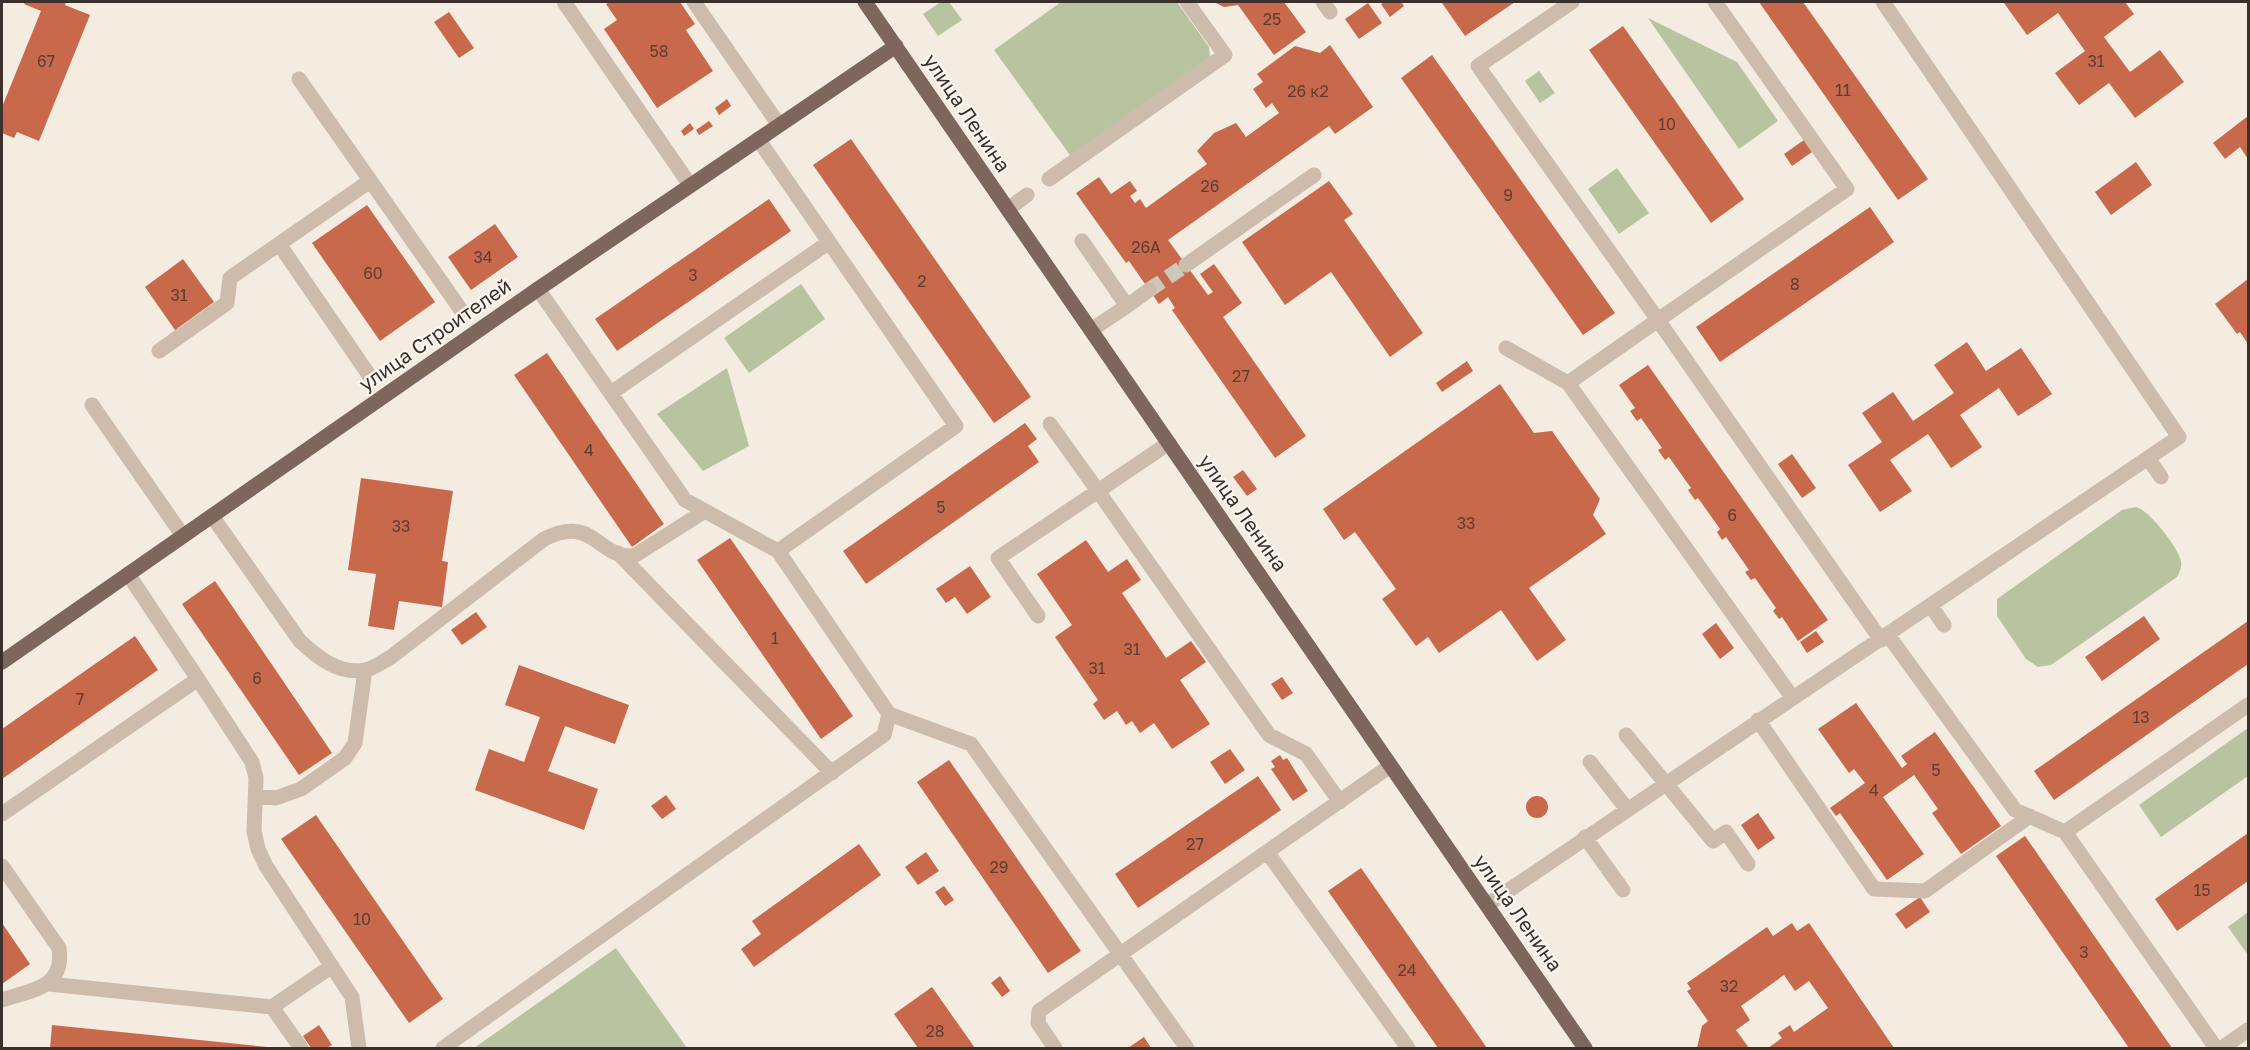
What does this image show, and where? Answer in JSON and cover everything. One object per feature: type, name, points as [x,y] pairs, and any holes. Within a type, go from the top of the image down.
[{"type":"main road","name":"улица Ленина","points":[[865,2],[1585,1048]]},
{"type":"main road","name":"улица Строителей","points":[[2,662],[538,288],[896,46]]},
{"type":"lane","points":[[564,2],[660,131],[690,185]]},
{"type":"lane","points":[[694,2],[738,79],[779,125]]},
{"type":"lane","points":[[1049,179],[1226,55],[1187,2]]},
{"type":"lane","points":[[1572,2],[1478,66],[1884,637],[2015,810],[2065,832],[2216,1048]]},
{"type":"lane","points":[[1568,383],[1847,189],[1715,2]]},
{"type":"lane","points":[[1487,905],[2179,437],[1883,2]]},
{"type":"lane","points":[[299,79],[461,310]]},
{"type":"lane","points":[[758,139],[956,426],[778,551]]},
{"type":"lane","points":[[1186,265],[1314,175]]},
{"type":"lane","points":[[159,351],[227,303],[230,278],[370,181]]},
{"type":"lane","points":[[1008,209],[1027,195]]},
{"type":"lane","points":[[1082,241],[1127,306]]},
{"type":"lane","points":[[611,393],[828,243]]},
{"type":"lane","points":[[279,244],[369,375]]},
{"type":"lane","points":[[538,288],[685,500],[778,551],[889,714],[971,744],[1187,1048]]},
{"type":"lane","points":[[1091,330],[1149,290]]},
{"type":"lane","points":[[1506,348],[1568,383],[1792,697]]},
{"type":"lane","points":[[92,405],[183,536]]},
{"type":"lane","points":[[1050,424],[1269,735],[1306,754],[1340,802]]},
{"type":"lane","points":[[1038,616],[998,558],[1169,443]]},
{"type":"lane","points":[[2148,458],[2161,477]]},
{"type":"lane","points":[[618,553],[634,556],[645,551],[705,511]]},
{"type":"lane","points":[[212,516],[300,641],[316,657],[339,668],[365,670],[391,657],[544,539],[559,532],[570,530],[582,532],[618,553],[832,773]]},
{"type":"lane","points":[[128,574],[252,762],[256,778],[254,831],[258,849],[266,866],[352,997],[359,1048]]},
{"type":"lane","points":[[1931,606],[1944,625]]},
{"type":"lane","points":[[256,796],[276,798],[301,789],[345,758],[355,743],[365,670]]},
{"type":"lane","points":[[2,814],[198,679]]},
{"type":"lane","points":[[2065,832],[2248,705]]},
{"type":"lane","points":[[443,1048],[884,735],[889,714]]},
{"type":"lane","points":[[1758,720],[1874,889],[1925,891],[2030,816]]},
{"type":"lane","points":[[1626,735],[1713,841],[1726,832],[1748,864]]},
{"type":"lane","points":[[1590,762],[1627,809]]},
{"type":"lane","points":[[1055,1048],[1038,1023],[1039,1011],[1390,766]]},
{"type":"lane","points":[[1585,837],[1623,890]]},
{"type":"lane","points":[[1267,852],[1408,1048]]},
{"type":"lane","points":[[2,866],[59,948],[61,964],[49,984]]},
{"type":"lane","points":[[2,1000],[49,984],[272,1007],[332,966]]},
{"type":"lane","points":[[272,1007],[301,1048]]},
{"type":"lane","points":[[2222,1048],[2248,1030]]},
{"type":"green space","points":[[941,2],[949,2],[962,20],[938,36],[923,14]]},
{"type":"green space","points":[[1061,2],[1177,2],[1209,47],[1210,55],[1207,62],[1072,158],[994,50]]},
{"type":"green space","points":[[1648,18],[1737,62],[1778,121],[1739,149]]},
{"type":"green space","points":[[1539,71],[1555,93],[1540,103],[1525,81]]},
{"type":"green space","points":[[1617,168],[1649,213],[1619,234],[1588,189]]},
{"type":"green space","points":[[801,284],[825,319],[749,373],[724,338]]},
{"type":"green space","points":[[727,368],[749,446],[703,471],[657,414]]},
{"type":"green space","points":[[2136,507],[2155,521],[2177,552],[2181,563],[2177,577],[2051,665],[2038,667],[2026,659],[1997,616],[1997,599],[2122,510]]},
{"type":"green space","points":[[2248,728],[2248,776],[2161,837],[2139,805]]},
{"type":"green space","points":[[2248,912],[2248,955],[2228,927]]},
{"type":"green space","points":[[616,948],[687,1048],[474,1048]]},
{"type":"building","points":[[25,2],[66,2],[65,5],[90,15],[39,141],[17,132],[14,138],[2,133],[2,107],[41,11],[24,4]]},
{"type":"building","points":[[610,2],[680,2],[695,24],[686,30],[713,71],[657,108],[604,29],[617,20],[606,4]]},
{"type":"building","points":[[1214,2],[1284,2],[1306,32],[1274,55],[1238,5],[1224,7]]},
{"type":"building","points":[[1401,2],[1404,6],[1390,17],[1381,4]]},
{"type":"building","points":[[1515,2],[1465,36],[1442,3]]},
{"type":"building","points":[[1759,2],[1803,2],[1928,179],[1898,200]]},
{"type":"building","points":[[2125,2],[2134,14],[2104,37],[2130,72],[2160,50],[2184,82],[2135,118],[2109,83],[2079,105],[2055,73],[2085,51],[2058,13],[2027,35],[2004,3]]},
{"type":"building","points":[[1368,3],[1382,23],[1359,39],[1345,19]]},
{"type":"building","points":[[449,12],[474,48],[459,58],[434,22]]},
{"type":"building","points":[[1623,26],[1744,199],[1711,223],[1589,50]]},
{"type":"building","points":[[1330,45],[1373,107],[1335,134],[1329,126],[1168,240],[1208,295],[1213,292],[1200,274],[1214,264],[1242,303],[1223,317],[1306,436],[1275,458],[1172,310],[1175,308],[1168,297],[1159,304],[1129,261],[1126,263],[1076,193],[1099,177],[1111,194],[1130,181],[1137,191],[1130,196],[1135,203],[1140,199],[1146,208],[1207,164],[1197,151],[1214,133],[1236,123],[1246,137],[1279,113],[1272,103],[1266,108],[1253,89],[1263,82],[1257,74],[1295,46],[1320,53]]},
{"type":"building","points":[[1432,55],[1615,313],[1583,335],[1401,78]]},
{"type":"building","points":[[727,99],[731,106],[719,115],[715,108]]},
{"type":"building","points":[[2248,116],[2248,159],[2240,147],[2225,159],[2213,143]]},
{"type":"building","points":[[709,121],[713,126],[699,135],[696,130]]},
{"type":"building","points":[[690,123],[694,129],[684,136],[681,131]]},
{"type":"building","points":[[851,139],[1031,397],[994,423],[813,165]]},
{"type":"building","points":[[1804,140],[1812,152],[1792,166],[1784,154]]},
{"type":"building","points":[[2136,162],[2152,185],[2111,215],[2095,192]]},
{"type":"building","points":[[1329,181],[1353,214],[1344,220],[1423,333],[1390,357],[1331,272],[1285,305],[1242,242]]},
{"type":"building","points":[[769,199],[791,231],[617,351],[595,319]]},
{"type":"building","points":[[367,205],[435,302],[380,341],[312,243]]},
{"type":"building","points":[[1870,207],[1894,242],[1720,362],[1696,327]]},
{"type":"building","points":[[495,224],[518,257],[471,290],[448,257]]},
{"type":"building","points":[[183,259],[214,302],[175,330],[145,287]]},
{"type":"building","points":[[2248,279],[2248,344],[2240,332],[2237,334],[2215,304]]},
{"type":"building","points":[[1967,342],[1986,371],[2021,348],[2052,394],[2018,416],[1999,388],[1960,415],[1982,447],[1951,468],[1928,434],[1890,460],[1912,491],[1880,512],[1848,465],[1882,442],[1862,413],[1893,392],[1913,421],[1954,393],[1934,365]]},
{"type":"building","points":[[547,353],[664,524],[632,547],[514,375]]},
{"type":"building","points":[[1467,361],[1473,371],[1442,392],[1436,383]]},
{"type":"building","points":[[1648,365],[1828,620],[1798,641],[1782,617],[1779,619],[1773,611],[1776,608],[1755,578],[1751,580],[1745,572],[1749,570],[1726,537],[1722,540],[1717,532],[1720,529],[1698,498],[1695,500],[1688,490],[1691,488],[1669,457],[1665,460],[1658,450],[1662,448],[1641,418],[1637,421],[1630,411],[1635,408],[1619,385]]},
{"type":"building","points":[[1500,384],[1534,433],[1552,431],[1600,499],[1593,515],[1606,534],[1529,588],[1566,640],[1537,661],[1501,610],[1439,653],[1428,637],[1416,646],[1382,599],[1396,589],[1355,532],[1344,540],[1323,509]]},
{"type":"building","points":[[1025,423],[1037,439],[1028,446],[1039,462],[866,584],[843,551]]},
{"type":"building","points":[[1792,454],[1816,488],[1802,498],[1778,464]]},
{"type":"building","points":[[1243,470],[1257,489],[1247,496],[1233,477]]},
{"type":"building","points":[[361,478],[453,491],[442,561],[448,562],[442,607],[399,601],[394,630],[368,626],[376,574],[348,570]]},
{"type":"building","points":[[730,538],[853,716],[821,739],[697,560]]},
{"type":"building","points":[[1086,540],[1108,572],[1127,559],[1141,580],[1122,593],[1166,658],[1191,641],[1206,662],[1180,680],[1210,724],[1172,749],[1154,723],[1140,733],[1132,721],[1126,725],[1117,711],[1104,720],[1093,704],[1098,700],[1055,637],[1072,625],[1037,574]]},
{"type":"building","points":[[970,566],[991,597],[967,614],[955,597],[946,603],[936,589]]},
{"type":"building","points":[[215,581],[332,753],[299,775],[182,604]]},
{"type":"building","points":[[476,612],[487,627],[462,645],[451,630]]},
{"type":"building","points":[[2144,616],[2160,639],[2102,681],[2085,657]]},
{"type":"building","points":[[2248,621],[2248,664],[2054,800],[2034,771]]},
{"type":"building","points":[[1716,623],[1734,648],[1720,659],[1702,634]]},
{"type":"building","points":[[1816,631],[1824,642],[1807,653],[1800,642]]},
{"type":"building","points":[[135,636],[158,670],[2,779],[2,729]]},
{"type":"building","points":[[519,665],[629,705],[615,744],[565,726],[548,771],[598,789],[584,830],[475,790],[489,749],[524,762],[540,717],[505,705]]},
{"type":"building","points":[[1282,677],[1293,693],[1282,700],[1271,684]]},
{"type":"building","points":[[1856,703],[1902,768],[1907,764],[1901,756],[1935,732],[2001,826],[1961,854],[1932,813],[1938,809],[1914,775],[1883,797],[1924,854],[1887,880],[1840,813],[1836,816],[1830,808],[1865,783],[1854,769],[1849,773],[1818,729]]},
{"type":"building","points":[[1230,749],[1245,770],[1225,784],[1210,762]]},
{"type":"building","points":[[1280,755],[1283,760],[1287,758],[1308,791],[1293,801],[1271,769],[1275,767],[1271,761]]},
{"type":"building","points":[[949,760],[1081,951],[1048,973],[917,782]]},
{"type":"building","points":[[1258,776],[1281,810],[1138,908],[1115,874]]},
{"type":"building","points":[[666,795],[676,809],[662,819],[651,806]]},
{"type":"building","points":[[1537,796],[1545,799],[1548,807],[1545,815],[1537,818],[1529,815],[1526,807],[1529,799]]},
{"type":"building","points":[[1758,813],[1775,838],[1758,850],[1741,825]]},
{"type":"building","points":[[316,815],[443,999],[409,1023],[281,839]]},
{"type":"building","points":[[2248,833],[2248,881],[2177,931],[2155,899]]},
{"type":"building","points":[[2025,836],[2172,1048],[2129,1048],[1996,856]]},
{"type":"building","points":[[859,844],[881,875],[754,967],[741,949],[761,934],[752,921]]},
{"type":"building","points":[[926,852],[939,871],[918,885],[905,867]]},
{"type":"building","points":[[1361,868],[1487,1048],[1438,1048],[1328,891]]},
{"type":"building","points":[[944,886],[954,900],[945,906],[935,892]]},
{"type":"building","points":[[1920,897],[1930,912],[1906,929],[1895,914]]},
{"type":"building","points":[[2,923],[30,964],[2,984]]},
{"type":"building","points":[[1792,923],[1797,931],[1809,923],[1894,1048],[1768,1048],[1782,1038],[1778,1033],[1790,1025],[1794,1032],[1828,1008],[1809,981],[1795,991],[1784,975],[1741,1006],[1750,1020],[1736,1030],[1749,1048],[1697,1048],[1702,1026],[1708,1021],[1687,991],[1691,989],[1687,983],[1767,927],[1773,936]]},
{"type":"building","points":[[1000,976],[1010,991],[1002,997],[991,983]]},
{"type":"building","points":[[932,987],[975,1048],[918,1048],[894,1014]]},
{"type":"building","points":[[52,1025],[267,1047],[267,1048],[50,1048]]},
{"type":"building","points":[[319,1025],[332,1045],[326,1048],[311,1048],[303,1036]]},
{"type":"building","points":[[1144,1037],[1151,1048],[1128,1048]]},
{"type":"tunnel","points":[[1149,290],[1186,265]]}]
